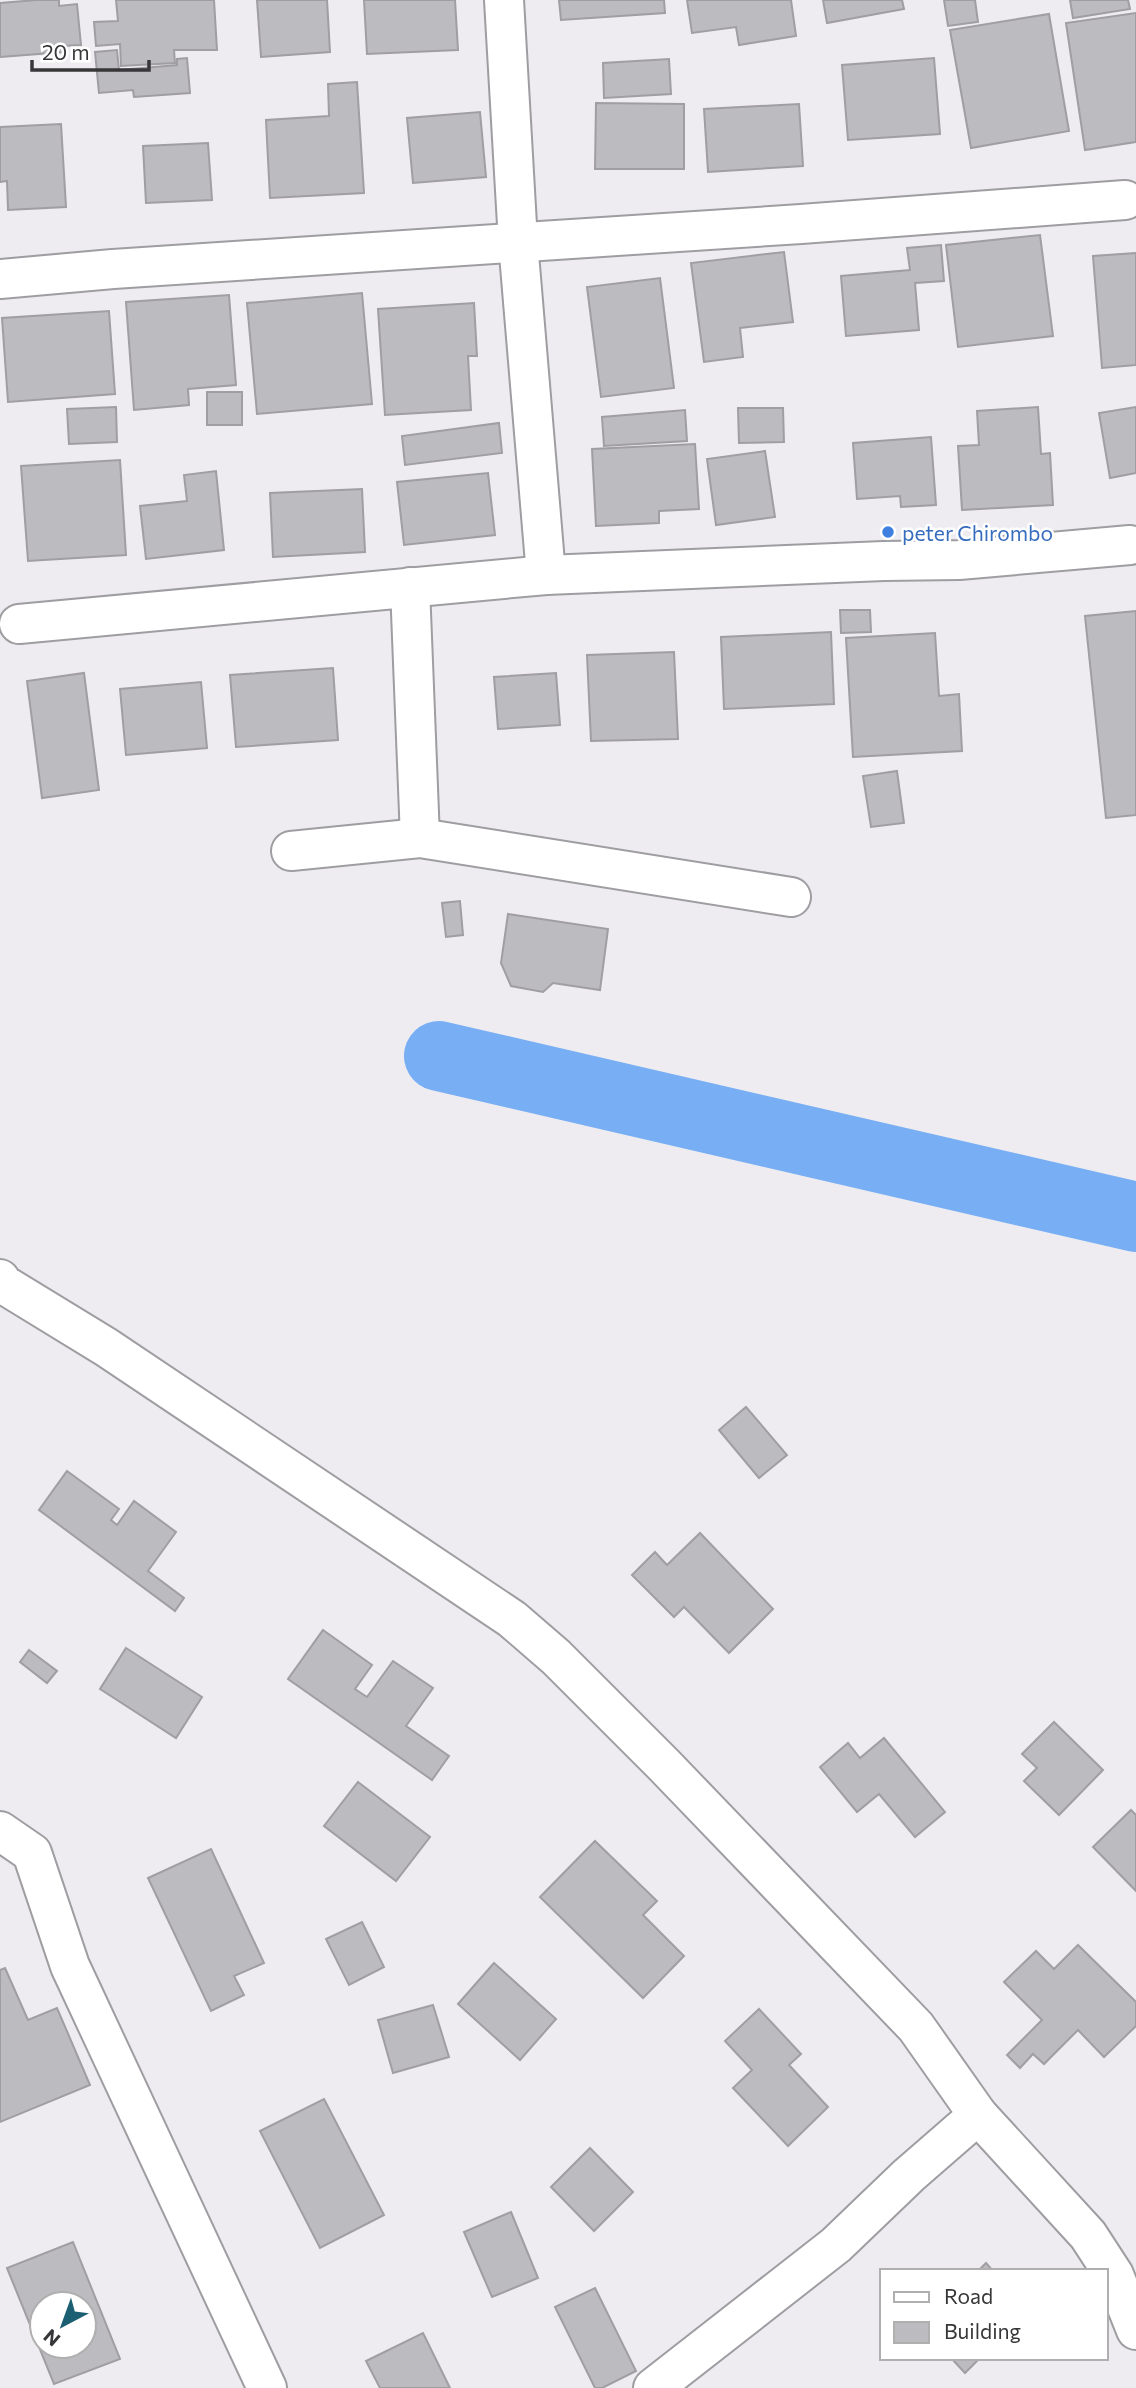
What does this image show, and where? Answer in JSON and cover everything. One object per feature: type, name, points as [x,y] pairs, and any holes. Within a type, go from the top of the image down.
[{"type":"street","points":[[504,0],[518,242],[546,575]]},
{"type":"street","points":[[0,279],[1125,200]]},
{"type":"street","points":[[19,624],[546,575],[959,560],[1130,545]]},
{"type":"street","points":[[410,587],[421,838]]},
{"type":"street","points":[[292,851],[421,838],[791,897]]},
{"type":"street","points":[[0,1279],[2,1284],[106,1347],[512,1619],[556,1657],[916,2027],[978,2115],[1088,2235],[1114,2276],[1136,2330]]},
{"type":"street","points":[[0,1831],[32,1853],[70,1966],[267,2388]]},
{"type":"street","points":[[653,2388],[836,2245],[909,2175],[978,2115]]},
{"type":"building","points":[[59,0],[59,6],[77,4],[81,45],[63,46],[64,52],[0,57],[0,3]]},
{"type":"building","points":[[116,0],[214,0],[217,50],[174,50],[175,63],[121,66],[120,44],[96,46],[94,22],[118,21]]},
{"type":"building","points":[[257,0],[327,0],[330,52],[261,57]]},
{"type":"building","points":[[364,0],[455,0],[458,50],[367,54]]},
{"type":"building","points":[[559,0],[664,0],[665,13],[561,20]]},
{"type":"building","points":[[687,0],[791,0],[796,36],[739,45],[736,27],[692,33]]},
{"type":"building","points":[[823,0],[902,0],[904,9],[827,23]]},
{"type":"building","points":[[944,0],[975,0],[978,22],[948,26]]},
{"type":"building","points":[[1070,0],[1128,0],[1130,9],[1073,18]]},
{"type":"building","points":[[1136,13],[1136,142],[1085,150],[1066,23]]},
{"type":"building","points":[[1049,14],[1069,131],[971,148],[950,30]]},
{"type":"building","points":[[117,50],[119,70],[177,65],[177,59],[187,58],[190,93],[134,97],[133,90],[99,93],[95,52]]},
{"type":"building","points":[[934,58],[940,134],[848,140],[842,65]]},
{"type":"building","points":[[669,59],[671,94],[604,98],[603,63]]},
{"type":"building","points":[[357,82],[364,193],[270,198],[266,120],[329,116],[328,84]]},
{"type":"building","points":[[596,103],[684,104],[684,169],[595,169]]},
{"type":"building","points":[[799,104],[803,166],[708,172],[704,109]]},
{"type":"building","points":[[480,112],[486,177],[413,183],[407,118]]},
{"type":"building","points":[[61,124],[66,207],[8,210],[7,181],[0,182],[0,127]]},
{"type":"building","points":[[208,143],[212,200],[146,203],[143,146]]},
{"type":"building","points":[[1040,235],[1053,336],[958,347],[946,245]]},
{"type":"building","points":[[941,245],[944,281],[915,283],[919,330],[846,336],[841,276],[910,270],[907,248]]},
{"type":"building","points":[[784,252],[793,322],[740,328],[743,357],[704,362],[691,263]]},
{"type":"building","points":[[1136,253],[1136,365],[1102,368],[1093,256]]},
{"type":"building","points":[[660,278],[674,388],[601,397],[587,287]]},
{"type":"building","points":[[362,293],[372,404],[257,414],[247,303]]},
{"type":"building","points":[[229,295],[236,385],[188,389],[189,405],[134,410],[126,302]]},
{"type":"building","points":[[474,303],[477,356],[468,356],[471,410],[385,415],[378,309]]},
{"type":"building","points":[[109,311],[115,394],[8,402],[2,318]]},
{"type":"building","points":[[207,392],[242,392],[242,425],[207,425]]},
{"type":"building","points":[[116,407],[117,442],[69,444],[67,409]]},
{"type":"building","points":[[1038,407],[1041,454],[1050,453],[1053,505],[962,510],[958,446],[979,445],[977,411]]},
{"type":"building","points":[[1136,407],[1136,473],[1110,478],[1099,413]]},
{"type":"building","points":[[738,408],[783,408],[784,442],[739,443]]},
{"type":"building","points":[[685,410],[687,441],[604,446],[602,417]]},
{"type":"building","points":[[499,423],[502,453],[405,465],[402,436]]},
{"type":"building","points":[[931,437],[936,505],[901,507],[900,496],[857,499],[853,443]]},
{"type":"building","points":[[695,444],[699,509],[659,511],[659,523],[596,526],[592,449]]},
{"type":"building","points":[[765,451],[775,517],[716,525],[707,459]]},
{"type":"building","points":[[120,460],[126,555],[28,561],[21,466]]},
{"type":"building","points":[[216,471],[224,550],[146,559],[140,506],[187,501],[184,475]]},
{"type":"building","points":[[488,473],[495,535],[404,545],[397,482]]},
{"type":"building","points":[[362,489],[365,552],[273,557],[270,493]]},
{"type":"building","points":[[840,610],[870,610],[871,632],[841,633]]},
{"type":"building","points":[[1136,611],[1136,815],[1106,818],[1085,616]]},
{"type":"building","points":[[831,632],[834,704],[724,709],[721,637]]},
{"type":"building","points":[[935,633],[939,696],[959,694],[962,751],[853,757],[846,638]]},
{"type":"building","points":[[674,652],[678,739],[591,741],[587,655]]},
{"type":"building","points":[[333,668],[338,740],[236,747],[230,675]]},
{"type":"building","points":[[84,673],[99,790],[42,798],[27,681]]},
{"type":"building","points":[[556,673],[560,725],[498,729],[494,677]]},
{"type":"building","points":[[201,682],[207,748],[126,755],[120,689]]},
{"type":"building","points":[[897,771],[904,823],[871,827],[863,776]]},
{"type":"building","points":[[460,901],[463,935],[446,937],[442,903]]},
{"type":"building","points":[[508,914],[608,929],[600,990],[553,983],[543,992],[511,986],[501,963]]},
{"type":"building","points":[[746,1407],[787,1455],[759,1478],[719,1430]]},
{"type":"building","points":[[67,1471],[119,1509],[111,1520],[117,1525],[134,1501],[176,1532],[148,1571],[184,1598],[175,1611],[39,1510]]},
{"type":"building","points":[[700,1533],[773,1609],[729,1653],[684,1607],[674,1617],[632,1575],[655,1552],[667,1565]]},
{"type":"building","points":[[323,1630],[372,1665],[355,1689],[367,1697],[393,1661],[433,1688],[406,1726],[449,1756],[432,1780],[288,1679]]},
{"type":"building","points":[[126,1648],[202,1697],[176,1738],[100,1689]]},
{"type":"building","points":[[29,1650],[57,1671],[47,1683],[20,1662]]},
{"type":"building","points":[[1054,1722],[1103,1770],[1059,1815],[1024,1781],[1037,1768],[1022,1754]]},
{"type":"building","points":[[884,1738],[945,1812],[915,1837],[879,1794],[857,1812],[820,1767],[848,1743],[860,1758]]},
{"type":"building","points":[[358,1782],[430,1837],[396,1881],[324,1826]]},
{"type":"building","points":[[1131,1810],[1136,1815],[1136,1891],[1093,1847]]},
{"type":"building","points":[[595,1841],[657,1901],[643,1915],[684,1956],[643,1998],[540,1897]]},
{"type":"building","points":[[211,1849],[264,1963],[234,1976],[244,1995],[211,2011],[148,1878]]},
{"type":"building","points":[[362,1922],[384,1967],[349,1985],[326,1939]]},
{"type":"building","points":[[1078,1945],[1136,2002],[1136,2026],[1104,2057],[1078,2030],[1044,2064],[1033,2054],[1020,2068],[1007,2055],[1042,2020],[1004,1982],[1036,1951],[1054,1969]]},
{"type":"building","points":[[494,1963],[556,2019],[520,2060],[458,2004]]},
{"type":"building","points":[[5,1968],[28,2020],[57,2008],[90,2085],[0,2122],[0,1970]]},
{"type":"building","points":[[433,2005],[449,2057],[393,2073],[378,2020]]},
{"type":"building","points":[[759,2009],[801,2054],[789,2065],[828,2107],[788,2146],[733,2088],[752,2070],[725,2041]]},
{"type":"building","points":[[324,2099],[384,2215],[320,2248],[260,2131]]},
{"type":"building","points":[[590,2148],[633,2192],[594,2231],[551,2187]]},
{"type":"building","points":[[511,2212],[538,2278],[492,2297],[464,2232]]},
{"type":"building","points":[[73,2242],[92,2290],[28,2290],[28,2320],[7,2268]]},
{"type":"building","points":[[986,2263],[991,2269],[980,2269]]},
{"type":"building","points":[[595,2288],[636,2371],[602,2388],[595,2388],[555,2307]]},
{"type":"building","points":[[98,2304],[120,2359],[54,2384],[44,2360],[98,2360]]},
{"type":"building","points":[[423,2333],[450,2388],[380,2388],[366,2361]]},
{"type":"building","points":[[953,2360],[978,2360],[965,2373]]},
{"type":"waterway","points":[[439,1056],[1136,1217]]},
{"type":"place","name":"peter Chirombo","points":[[888,532]]}]
